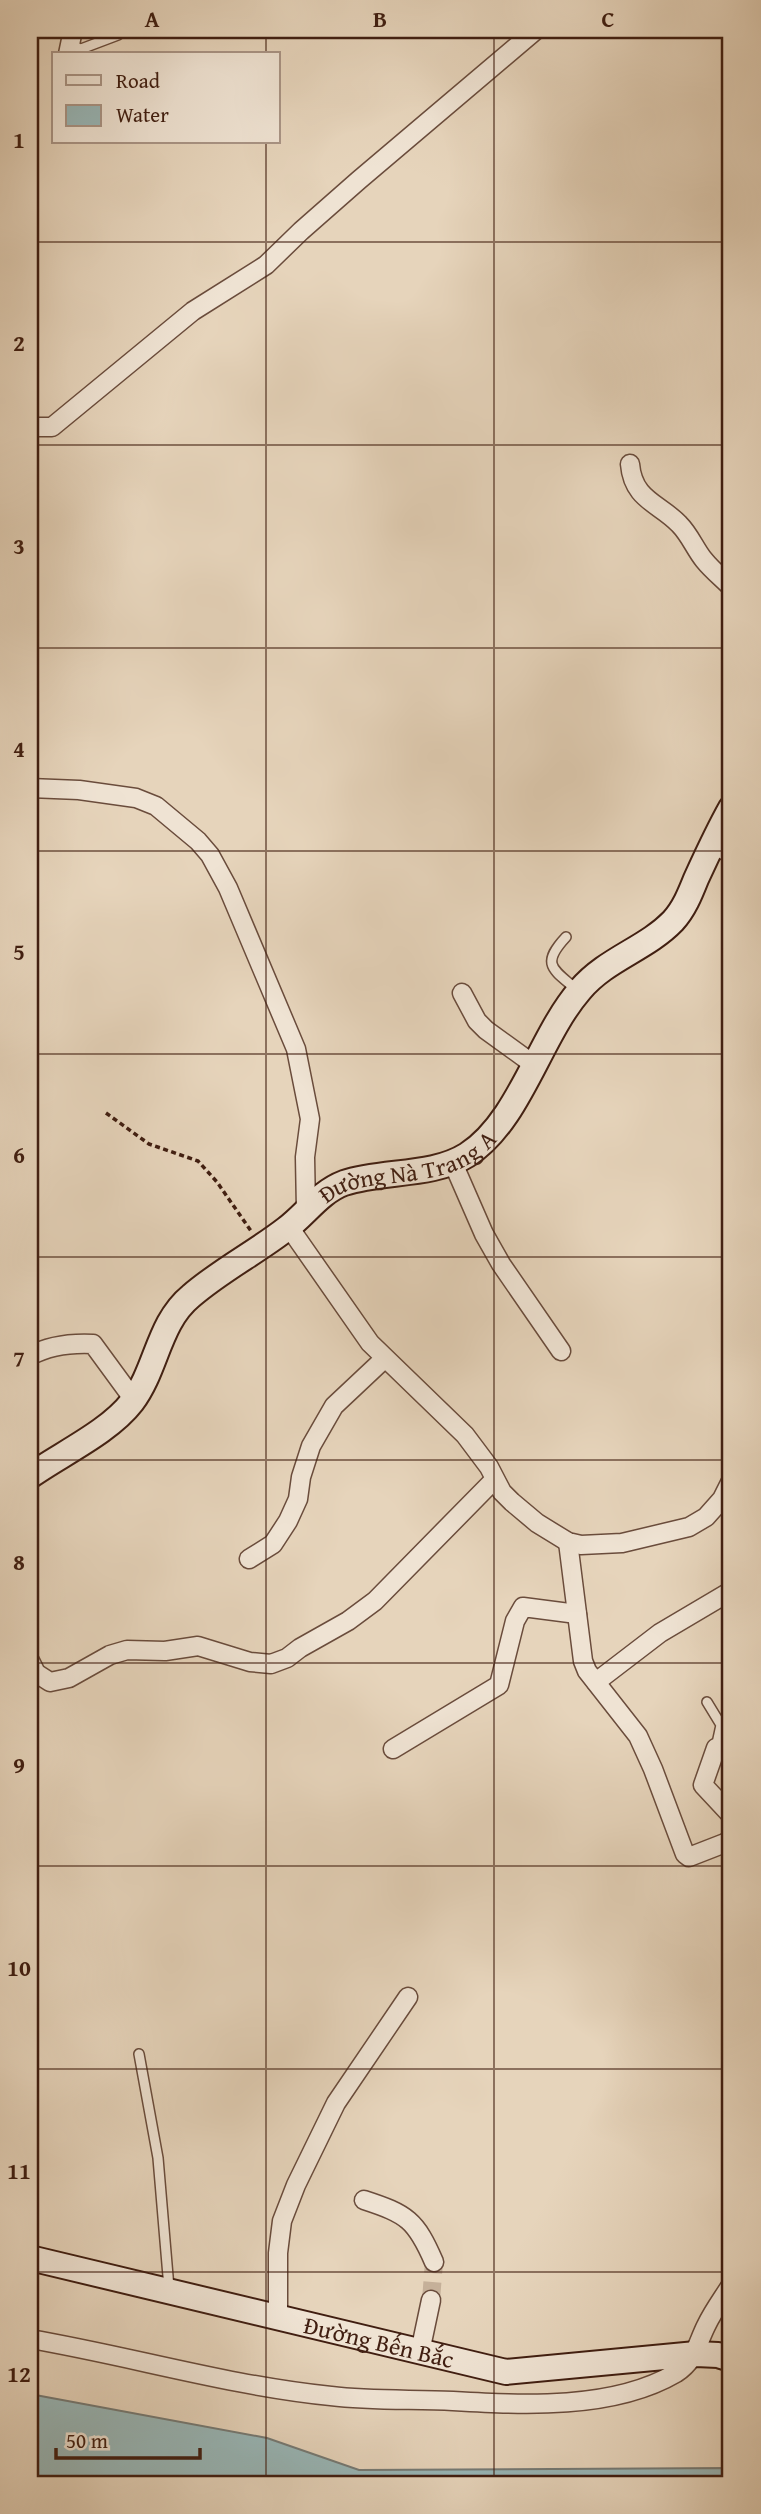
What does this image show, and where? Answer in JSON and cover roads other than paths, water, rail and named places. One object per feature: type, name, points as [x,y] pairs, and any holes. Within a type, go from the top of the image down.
[{"type":"street","points":[[30,429],[52,427],[193,311],[266,265],[349,188],[536,30]]},
{"type":"street","points":[[630,464],[631,475],[637,488],[654,506],[678,522],[705,562],[731,587]]},
{"type":"street","points":[[30,788],[79,790],[136,798],[156,806],[198,841],[210,855],[228,888],[296,1049],[310,1119],[298,1219],[370,1343],[384,1359],[447,1415],[478,1452],[494,1480],[512,1502],[537,1523],[568,1542],[581,1545],[622,1543],[689,1527],[706,1517],[722,1499],[731,1481]]},
{"type":"street","name":"Đường Nà Trang A","points":[[30,1476],[121,1415],[134,1400],[162,1334],[187,1298],[223,1269],[262,1247],[298,1219],[324,1194],[341,1184],[362,1178],[453,1163],[470,1153],[498,1126],[579,991],[600,969],[660,933],[675,918],[721,853],[731,808]]},
{"type":"street","points":[[462,993],[477,1021],[486,1030],[533,1064]]},
{"type":"street","points":[[453,1163],[495,1254],[561,1351]]},
{"type":"street","points":[[30,1356],[38,1351],[79,1343],[93,1344],[134,1400]]},
{"type":"street","points":[[249,1559],[273,1544],[288,1521],[298,1499],[301,1477],[311,1446],[334,1406],[384,1359]]},
{"type":"street","points":[[30,1661],[36,1673],[50,1682],[69,1678],[110,1655],[127,1650],[164,1651],[198,1646],[250,1662],[271,1664],[288,1658],[375,1601],[494,1480]]},
{"type":"street","points":[[568,1542],[583,1661],[638,1736],[685,1854],[689,1857],[731,1839]]},
{"type":"street","points":[[596,1682],[660,1633],[731,1591]]},
{"type":"street","points":[[393,1749],[499,1685],[515,1621],[523,1607],[577,1614]]},
{"type":"street","points":[[724,1750],[703,1785],[731,1815]]},
{"type":"street","points":[[278,2318],[278,2253],[282,2221],[296,2185],[336,2103],[408,1997]]},
{"type":"street","points":[[363,2200],[393,2210],[407,2218],[424,2238],[434,2262]]},
{"type":"street","name":"Đường Bến Bắc","points":[[30,2258],[506,2372],[696,2354],[731,2358]]},
{"type":"street","points":[[30,2339],[257,2385],[332,2396],[561,2403],[611,2396],[648,2386],[678,2372],[696,2354],[707,2324],[731,2285]]},
{"type":"street","points":[[419,2352],[431,2301]]},
{"type":"lane","points":[[71,42],[81,49],[118,35],[124,30]]},
{"type":"lane","points":[[566,937],[552,952],[551,961],[554,970],[579,991]]},
{"type":"lane","points":[[707,1702],[721,1725],[724,1750]]},
{"type":"lane","points":[[139,2054],[158,2158],[169,2291]]},
{"type":"water","points":[[30,2394],[267,2438],[359,2470],[731,2468],[731,2484],[30,2484]]},
{"type":"tunnel","points":[[431,2300],[434,2262]]}]
